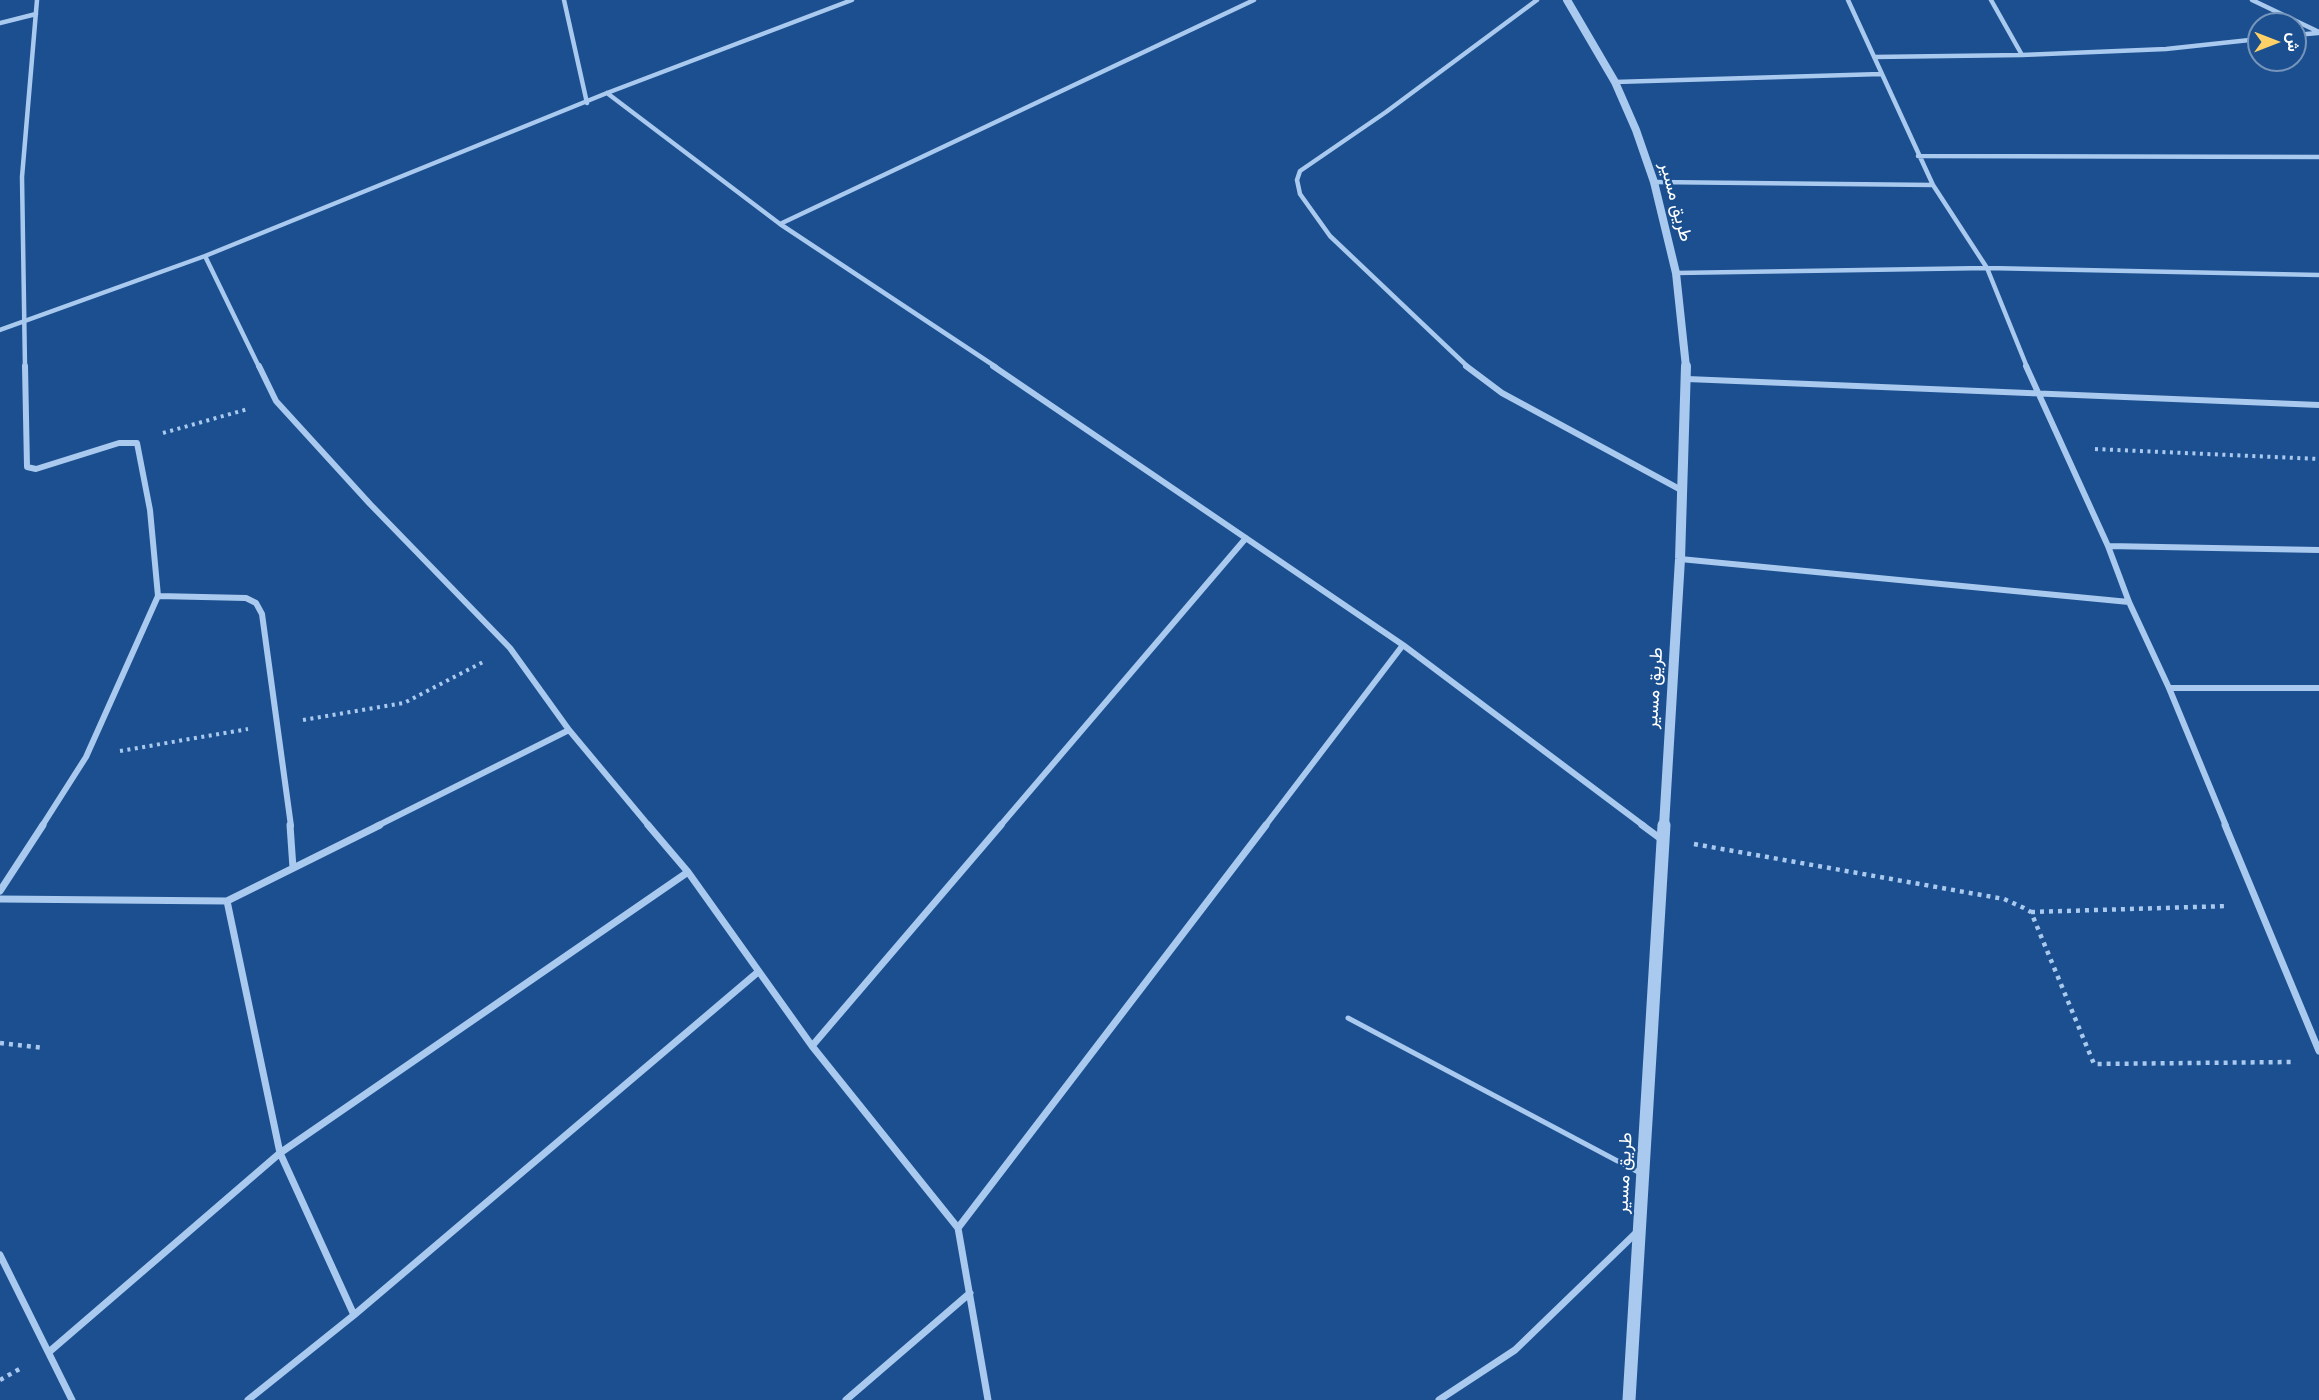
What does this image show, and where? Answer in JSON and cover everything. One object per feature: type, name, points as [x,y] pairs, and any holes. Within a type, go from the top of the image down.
[{"type":"street","points":[[0,891],[86,757],[158,597],[150,510],[137,442],[119,443],[40,468],[27,467],[22,322],[22,177],[37,0]]},
{"type":"street","points":[[564,0],[587,103]]},
{"type":"street","points":[[0,330],[205,256],[587,103],[606,93],[852,0]]},
{"type":"street","points":[[780,224],[1254,0]]},
{"type":"street","points":[[1537,0],[1386,112],[1300,171],[1297,180],[1300,194],[1330,236],[1463,363],[1502,393],[1683,491]]},
{"type":"street","name":"طريق مسير","points":[[1567,0],[1614,82],[1636,130],[1654,182],[1676,273],[1687,379],[1680,559],[1629,1400]]},
{"type":"street","points":[[1848,0],[1933,185],[1987,268],[2012,336],[2108,546],[2130,602],[2169,688],[2319,1051]]},
{"type":"street","points":[[1991,0],[2022,55]]},
{"type":"street","points":[[2252,0],[2319,33]]},
{"type":"street","points":[[0,23],[36,14]]},
{"type":"street","points":[[1875,57],[2022,55],[2166,49],[2247,40]]},
{"type":"street","points":[[1614,82],[1881,74]]},
{"type":"street","points":[[606,93],[780,224],[1403,645],[1662,839]]},
{"type":"street","points":[[1918,156],[2319,157]]},
{"type":"street","points":[[1654,182],[1933,185]]},
{"type":"street","points":[[205,256],[276,400],[370,504],[510,648],[569,730],[688,872],[812,1046],[958,1228],[988,1400]]},
{"type":"street","points":[[1676,273],[1987,268],[2319,275]]},
{"type":"street","points":[[1687,379],[2319,405]]},
{"type":"street","points":[[812,1046],[1246,538]]},
{"type":"street","points":[[2108,546],[2319,550]]},
{"type":"street","points":[[1680,559],[2130,602]]},
{"type":"street","points":[[158,597],[246,598],[256,603],[262,614],[289,799],[293,868]]},
{"type":"street","points":[[958,1228],[1403,645]]},
{"type":"street","points":[[2169,688],[2319,688]]},
{"type":"street","points":[[0,899],[226,901],[569,730]]},
{"type":"street","points":[[49,1352],[280,1153],[688,872]]},
{"type":"street","points":[[226,901],[280,1153],[354,1316]]},
{"type":"street","points":[[248,1400],[354,1316],[758,972]]},
{"type":"street","points":[[1439,1400],[1515,1350],[1639,1230]]},
{"type":"street","points":[[0,1255],[72,1400]]},
{"type":"street","points":[[846,1400],[969,1293]]},
{"type":"lane","points":[[1348,1018],[1642,1174]]},
{"type":"path","points":[[134,442],[276,400]]},
{"type":"path","points":[[2061,447],[2319,459]]},
{"type":"path","points":[[1662,839],[2004,899],[2031,912],[2258,905]]},
{"type":"path","points":[[2031,912],[2094,1064],[2295,1062]]},
{"type":"path","points":[[0,1043],[44,1048]]}]
